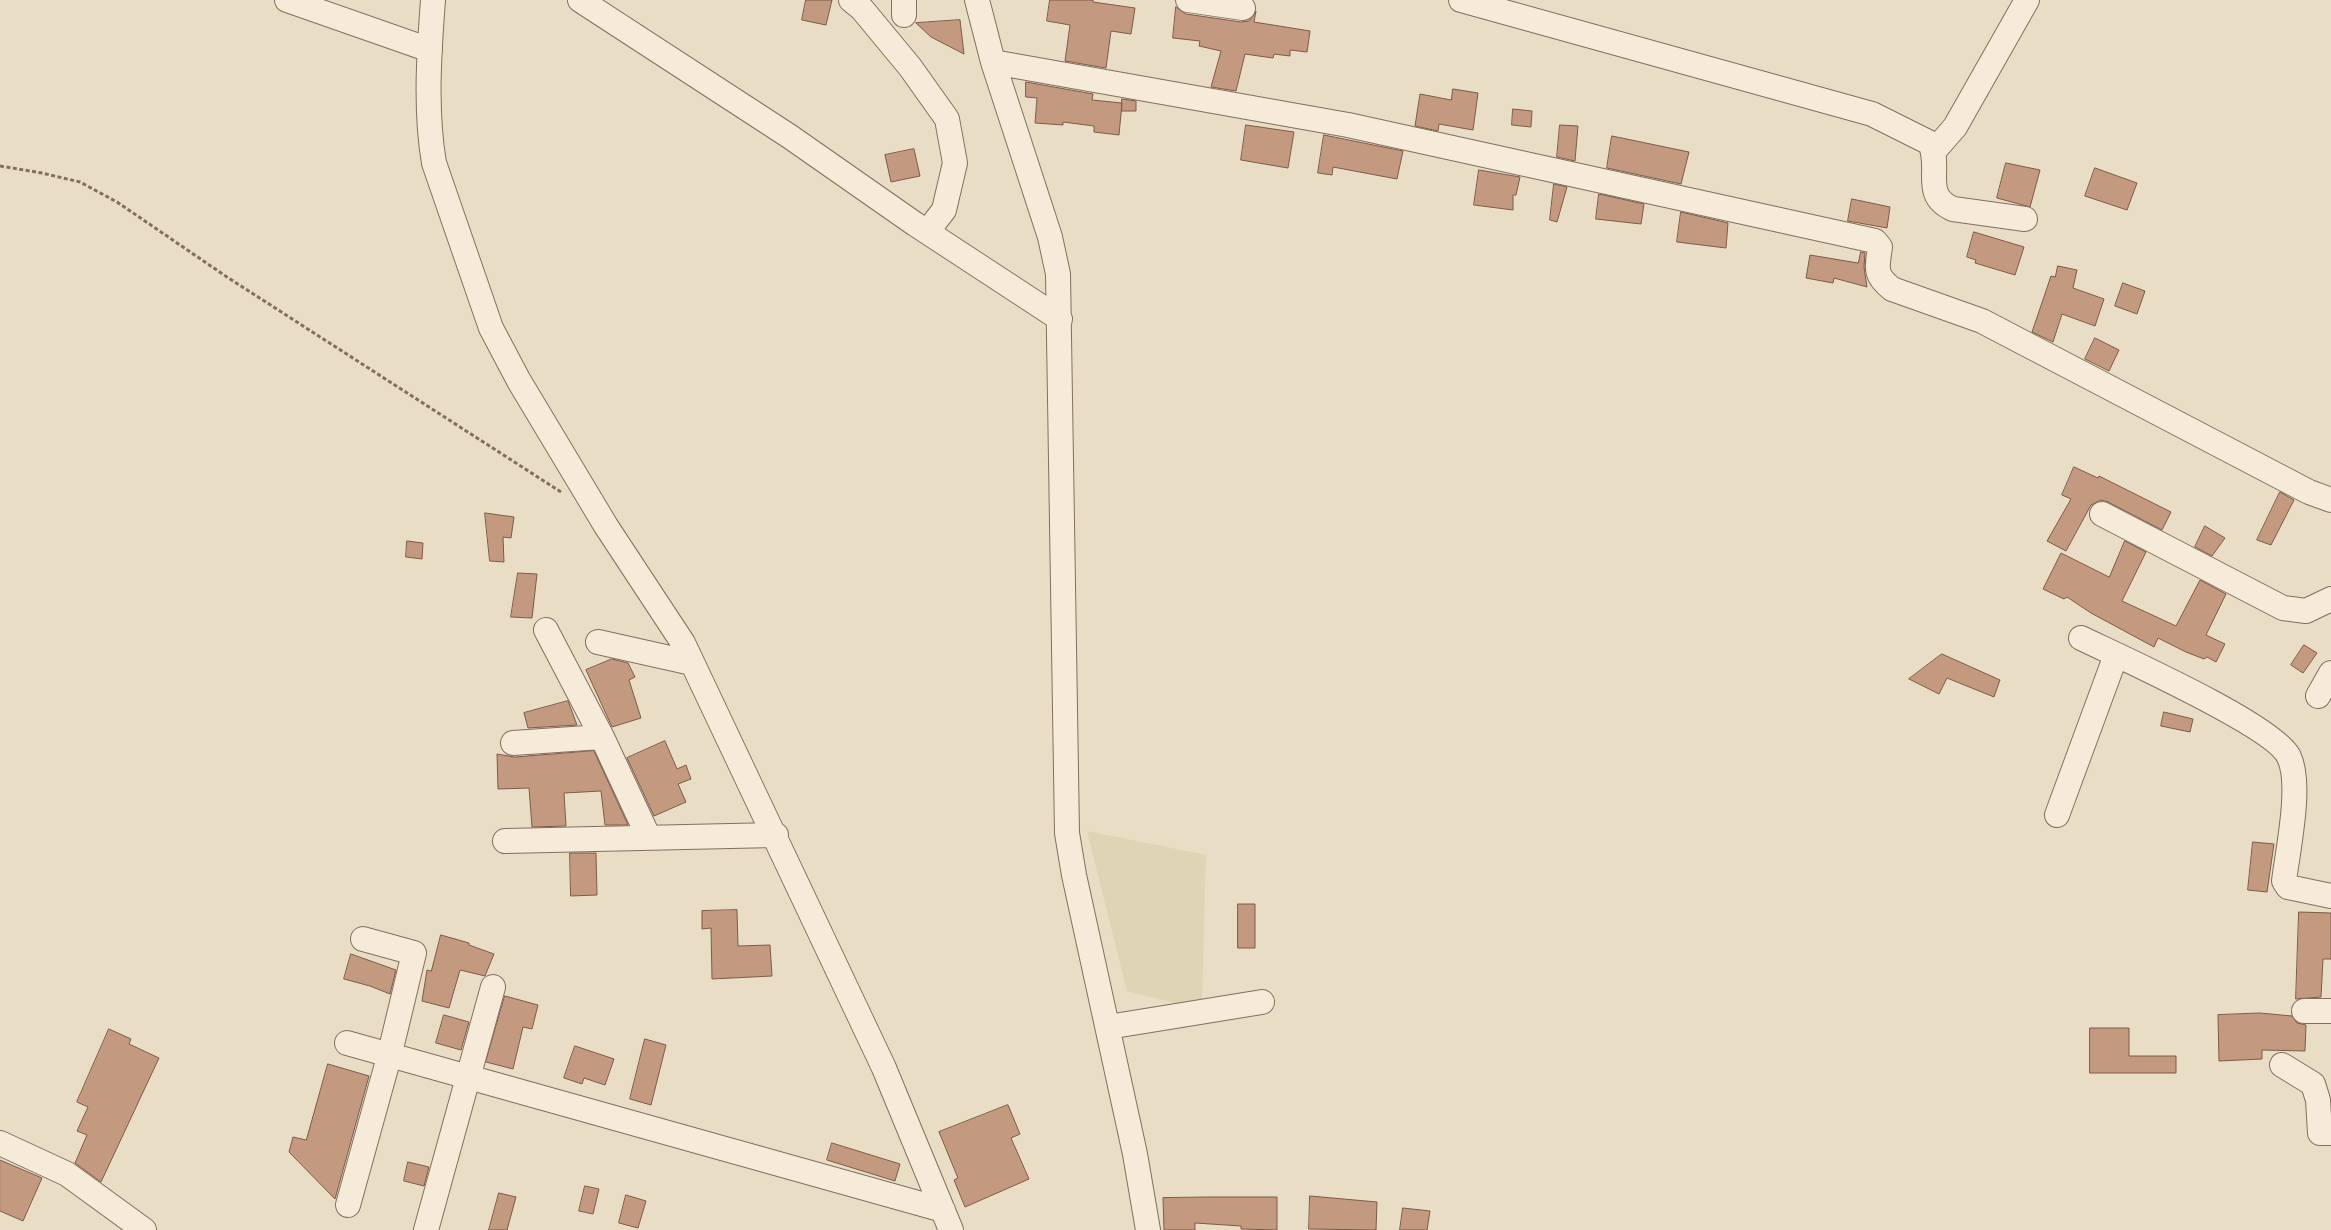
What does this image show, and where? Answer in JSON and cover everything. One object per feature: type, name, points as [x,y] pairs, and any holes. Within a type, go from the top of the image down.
[{"type":"street","points":[[287,0],[430,50]]},
{"type":"street","points":[[433,0],[430,50],[430,140],[434,162],[491,328],[519,381],[606,526],[683,643],[776,835],[884,1068],[947,1220]]},
{"type":"street","points":[[851,0],[862,9],[910,67],[947,119],[955,163],[944,210],[927,232]]},
{"type":"street","points":[[977,0],[993,62],[1055,255],[1060,319],[1067,833],[1074,875],[1135,1154],[1148,1230]]},
{"type":"street","points":[[1188,0],[1243,8]]},
{"type":"street","points":[[1461,0],[1872,114],[1922,137],[1930,143],[1934,151],[1935,195],[1943,205],[1953,209],[2025,219]]},
{"type":"street","points":[[1934,151],[1955,127],[2027,0]]},
{"type":"street","points":[[582,1],[830,164],[927,232],[1060,319]]},
{"type":"street","points":[[993,62],[1348,125],[1875,241],[1880,247],[1878,274],[1882,281],[1892,289],[1982,321],[2309,492],[2331,500]]},
{"type":"street","points":[[2102,514],[2283,608],[2306,611],[2331,599]]},
{"type":"street","points":[[546,630],[602,736],[649,838]]},
{"type":"street","points":[[2080,638],[2184,688],[2273,738],[2289,756],[2296,778],[2284,881],[2288,887],[2331,896]]},
{"type":"street","points":[[598,642],[692,662]]},
{"type":"street","points":[[2057,815],[2116,655]]},
{"type":"street","points":[[2318,696],[2331,673]]},
{"type":"street","points":[[513,743],[602,736]]},
{"type":"street","points":[[505,841],[776,835]]},
{"type":"street","points":[[348,1204],[389,1057],[414,954],[363,939]]},
{"type":"street","points":[[426,1230],[493,987]]},
{"type":"street","points":[[1108,1027],[1262,1002]]},
{"type":"street","points":[[2304,1011],[2331,1011]]},
{"type":"street","points":[[347,1043],[389,1057],[467,1078],[947,1220]]},
{"type":"street","points":[[2282,1065],[2313,1084],[2318,1100],[2320,1133],[2331,1133]]},
{"type":"street","points":[[0,1143],[67,1174],[144,1230]]},
{"type":"path","points":[[0,166],[80,182],[117,202],[227,277],[568,496]]},
{"type":"shaded area","points":[[1087,831],[1206,855],[1202,1003],[1182,1005],[1127,991]]},
{"type":"building","points":[[806,0],[832,0],[826,25],[802,20]]},
{"type":"building","points":[[1050,0],[1093,0],[1093,2],[1135,8],[1131,34],[1111,31],[1106,68],[1065,61],[1070,25],[1047,21]]},
{"type":"building","points":[[1176,7],[1186,14],[1241,22],[1249,21],[1256,11],[1254,22],[1310,31],[1307,52],[1290,50],[1290,56],[1274,54],[1273,58],[1245,54],[1236,91],[1211,87],[1221,51],[1199,46],[1200,41],[1173,38]]},
{"type":"building","points":[[960,20],[964,54],[931,37],[916,23]]},
{"type":"building","points":[[1026,82],[1093,94],[1092,100],[1122,103],[1119,135],[1094,132],[1094,126],[1063,122],[1063,125],[1035,123],[1037,98],[1026,97]]},
{"type":"building","points":[[1453,89],[1478,93],[1473,130],[1439,124],[1438,131],[1415,126],[1420,94],[1451,100]]},
{"type":"building","points":[[1122,99],[1136,101],[1136,111],[1122,111]]},
{"type":"building","points":[[1513,109],[1532,111],[1531,127],[1512,125]]},
{"type":"building","points":[[1246,125],[1294,132],[1288,168],[1241,160]]},
{"type":"building","points":[[1560,125],[1578,126],[1575,161],[1557,157]]},
{"type":"building","points":[[1324,135],[1403,151],[1397,179],[1333,167],[1332,175],[1318,173]]},
{"type":"building","points":[[1612,136],[1689,152],[1681,184],[1607,168]]},
{"type":"building","points":[[914,149],[920,176],[891,182],[885,155]]},
{"type":"building","points":[[2006,163],[2040,170],[2030,207],[1997,198]]},
{"type":"building","points":[[2095,168],[2137,183],[2127,210],[2085,196]]},
{"type":"building","points":[[1479,170],[1520,177],[1516,195],[1513,195],[1513,210],[1474,205]]},
{"type":"building","points":[[1554,184],[1567,187],[1557,222],[1550,220]]},
{"type":"building","points":[[1599,194],[1644,204],[1641,224],[1596,219]]},
{"type":"building","points":[[1852,199],[1890,207],[1887,228],[1848,221]]},
{"type":"building","points":[[1681,212],[1728,223],[1726,248],[1677,242]]},
{"type":"building","points":[[1974,232],[2024,247],[2015,275],[1975,263],[1976,260],[1967,257]]},
{"type":"building","points":[[1861,252],[1865,253],[1864,267],[1867,287],[1834,278],[1833,283],[1806,278],[1810,255],[1858,263]]},
{"type":"building","points":[[2058,266],[2077,270],[2073,288],[2104,299],[2095,326],[2062,314],[2053,342],[2032,332],[2051,276],[2055,277]]},
{"type":"building","points":[[2123,283],[2145,291],[2137,314],[2115,306]]},
{"type":"building","points":[[2095,338],[2119,350],[2109,371],[2085,359]]},
{"type":"building","points":[[2074,467],[2098,478],[2099,476],[2171,512],[2162,530],[2101,500],[2091,505],[2066,551],[2047,541],[2071,499],[2062,495]]},
{"type":"building","points":[[2280,492],[2294,500],[2271,545],[2257,540]]},
{"type":"building","points":[[485,513],[514,517],[511,538],[503,537],[504,562],[490,561]]},
{"type":"building","points":[[2205,526],[2225,538],[2212,556],[2195,547]]},
{"type":"building","points":[[407,541],[423,543],[422,559],[406,557]]},
{"type":"building","points":[[2125,541],[2146,552],[2122,601],[2176,626],[2200,580],[2226,594],[2206,635],[2225,644],[2216,662],[2207,657],[2204,659],[2186,652],[2158,638],[2154,647],[2091,613],[2067,597],[2064,599],[2043,589],[2061,553],[2109,577]]},
{"type":"building","points":[[518,573],[537,574],[532,618],[511,617]]},
{"type":"building","points":[[2304,645],[2317,653],[2303,673],[2291,665]]},
{"type":"building","points":[[1942,654],[2000,680],[1994,697],[1947,678],[1939,694],[1909,679]]},
{"type":"building","points":[[612,659],[628,663],[635,677],[629,680],[641,718],[612,727],[586,670]]},
{"type":"building","points":[[568,701],[577,725],[528,728],[524,713]]},
{"type":"building","points":[[2164,712],[2193,719],[2190,732],[2161,726]]},
{"type":"building","points":[[665,741],[677,769],[686,765],[691,779],[678,784],[686,802],[654,816],[627,758]]},
{"type":"building","points":[[594,751],[628,825],[605,825],[601,791],[564,793],[566,826],[532,827],[529,788],[498,789],[497,754],[514,757]]},
{"type":"building","points":[[2253,842],[2274,844],[2267,892],[2248,890]]},
{"type":"building","points":[[570,853],[596,853],[597,895],[571,896]]},
{"type":"building","points":[[1238,904],[1255,904],[1255,948],[1238,948]]},
{"type":"building","points":[[737,910],[738,946],[770,945],[772,976],[712,979],[711,928],[702,929],[702,911]]},
{"type":"building","points":[[2299,912],[2331,913],[2331,959],[2323,959],[2321,997],[2296,999]]},
{"type":"building","points":[[441,935],[469,943],[469,945],[494,954],[485,976],[460,970],[449,1008],[422,1001],[427,970],[431,971]]},
{"type":"building","points":[[351,954],[396,970],[390,994],[344,979]]},
{"type":"building","points":[[505,996],[538,1005],[532,1029],[523,1027],[513,1069],[486,1062]]},
{"type":"building","points":[[2260,1013],[2292,1016],[2297,1023],[2306,1025],[2305,1051],[2262,1050],[2262,1059],[2219,1061],[2218,1015]]},
{"type":"building","points":[[444,1015],[469,1022],[461,1050],[436,1043]]},
{"type":"building","points":[[2090,1028],[2129,1028],[2129,1056],[2176,1056],[2176,1073],[2090,1073]]},
{"type":"building","points":[[109,1029],[131,1039],[129,1044],[159,1058],[101,1182],[75,1163],[87,1135],[77,1131],[88,1107],[77,1102]]},
{"type":"building","points":[[645,1039],[666,1045],[651,1105],[630,1099]]},
{"type":"building","points":[[575,1046],[614,1059],[605,1085],[584,1078],[582,1084],[564,1078]]},
{"type":"building","points":[[328,1064],[369,1076],[335,1199],[289,1152],[293,1137],[306,1140]]},
{"type":"building","points":[[1008,1105],[1020,1134],[1011,1138],[1029,1179],[965,1207],[954,1180],[958,1178],[939,1132]]},
{"type":"building","points":[[832,1143],[900,1164],[895,1181],[827,1160]]},
{"type":"building","points":[[0,1160],[42,1178],[23,1221],[0,1211]]},
{"type":"building","points":[[408,1162],[429,1167],[424,1186],[404,1181]]},
{"type":"building","points":[[585,1186],[599,1189],[593,1214],[579,1211]]},
{"type":"building","points":[[499,1193],[516,1197],[507,1230],[489,1230]]},
{"type":"building","points":[[626,1195],[646,1201],[638,1228],[619,1223]]},
{"type":"building","points":[[1310,1196],[1377,1202],[1376,1230],[1309,1229]]},
{"type":"building","points":[[1277,1197],[1277,1230],[1241,1229],[1241,1226],[1195,1223],[1195,1230],[1164,1230],[1163,1198]]},
{"type":"building","points":[[1403,1208],[1430,1211],[1427,1230],[1400,1230]]}]
